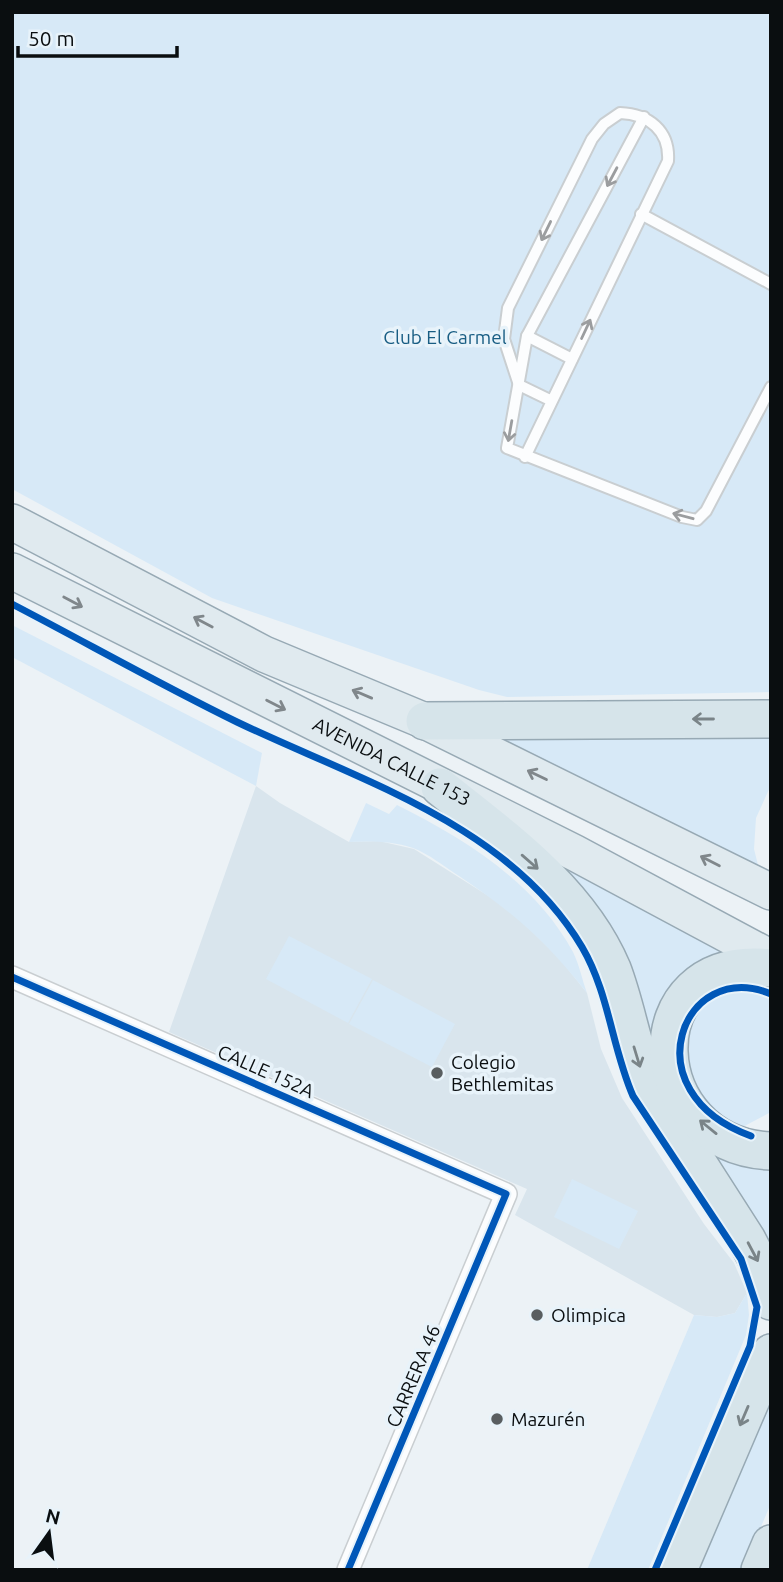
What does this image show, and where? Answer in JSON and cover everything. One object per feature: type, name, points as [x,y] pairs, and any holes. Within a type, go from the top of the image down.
[{"type":"highway","points":[[425,720],[771,719]]},
{"type":"highway","points":[[440,787],[539,869],[563,894],[596,939],[624,1002],[638,1062],[649,1087],[747,1240],[759,1263],[771,1301]]},
{"type":"highway","points":[[771,968],[745,967],[723,971],[702,981],[674,1014],[668,1054],[671,1075],[685,1106],[711,1131],[751,1149],[771,1151]]},
{"type":"highway","points":[[678,1570],[771,1353]]},
{"type":"highway","points":[[760,1570],[771,1544]]},
{"type":"main road","name":"AVENIDA CALLE 153","points":[[12,522],[264,654],[425,720],[771,892]]},
{"type":"main road","name":"AVENIDA CALLE 153","points":[[12,571],[440,787],[578,847],[771,958]]},
{"type":"main road","name":"AVENIDA CALLE 153","points":[[264,654],[324,717],[578,847],[771,940]]},
{"type":"street","name":"CALLE 152A","points":[[12,977],[506,1195]]},
{"type":"street","name":"CARRERA 46","points":[[348,1570],[506,1195]]},
{"type":"lane","points":[[526,457],[668,161],[669,146],[655,124],[644,117],[620,113],[604,124],[592,139],[508,307],[504,338],[519,385],[552,401]]},
{"type":"lane","points":[[644,117],[527,335],[507,448],[682,517],[697,520],[706,511],[771,387]]},
{"type":"lane","points":[[641,214],[771,284]]},
{"type":"lane","points":[[527,335],[572,359]]},
{"type":"shaded area","name":"Colegio Bethlemitas","points":[[256,786],[280,803],[349,842],[379,841],[414,849],[509,909],[559,958],[587,993],[601,1049],[622,1098],[704,1224],[734,1263],[747,1293],[735,1313],[717,1317],[694,1315],[515,1215],[527,1189],[169,1032]]},
{"type":"green space","name":"Club El Carmel","points":[[12,12],[771,12],[771,692],[507,697],[479,690],[212,598],[12,489]]},
{"type":"green space","points":[[12,625],[262,753],[256,786],[12,657]]},
{"type":"green space","points":[[487,738],[771,739],[771,785],[756,818],[754,849],[759,869]]},
{"type":"green space","points":[[366,803],[389,814],[397,805],[423,818],[473,848],[519,884],[539,904],[573,952],[587,993],[558,958],[528,929],[496,902],[431,857],[397,844],[349,842]]},
{"type":"green space","points":[[541,850],[741,955],[703,964],[656,1073]]},
{"type":"green space","points":[[289,936],[372,979],[348,1023],[266,979]]},
{"type":"green space","points":[[373,980],[455,1024],[432,1067],[349,1024]]},
{"type":"green space","points":[[737,986],[758,988],[771,994],[771,1112],[735,1131],[689,1093],[682,1034],[713,994]]},
{"type":"green space","points":[[681,1124],[771,1165],[771,1261]]},
{"type":"green space","points":[[572,1179],[638,1211],[619,1249],[554,1217]]},
{"type":"green space","points":[[747,1293],[749,1315],[746,1335],[648,1570],[587,1570],[694,1315],[717,1317],[735,1313]]},
{"type":"green space","points":[[771,1370],[771,1503],[743,1570],[686,1570]]},
{"type":"cycle path","points":[[12,604],[209,708],[380,786],[473,837],[514,868],[551,904],[582,947],[598,983],[633,1096],[741,1259],[757,1307],[750,1346],[655,1570]]},
{"type":"cycle path","points":[[12,977],[506,1194],[348,1570]]},
{"type":"cycle path","points":[[751,1136],[713,1116],[690,1090],[681,1062],[682,1035],[694,1011],[714,994],[740,988],[771,994]]},
{"type":"place","name":"Colegio Bethlemitas","points":[[437,1073]]},
{"type":"place","name":"Olimpica","points":[[537,1315]]},
{"type":"place","name":"Mazurén","points":[[497,1419]]}]
